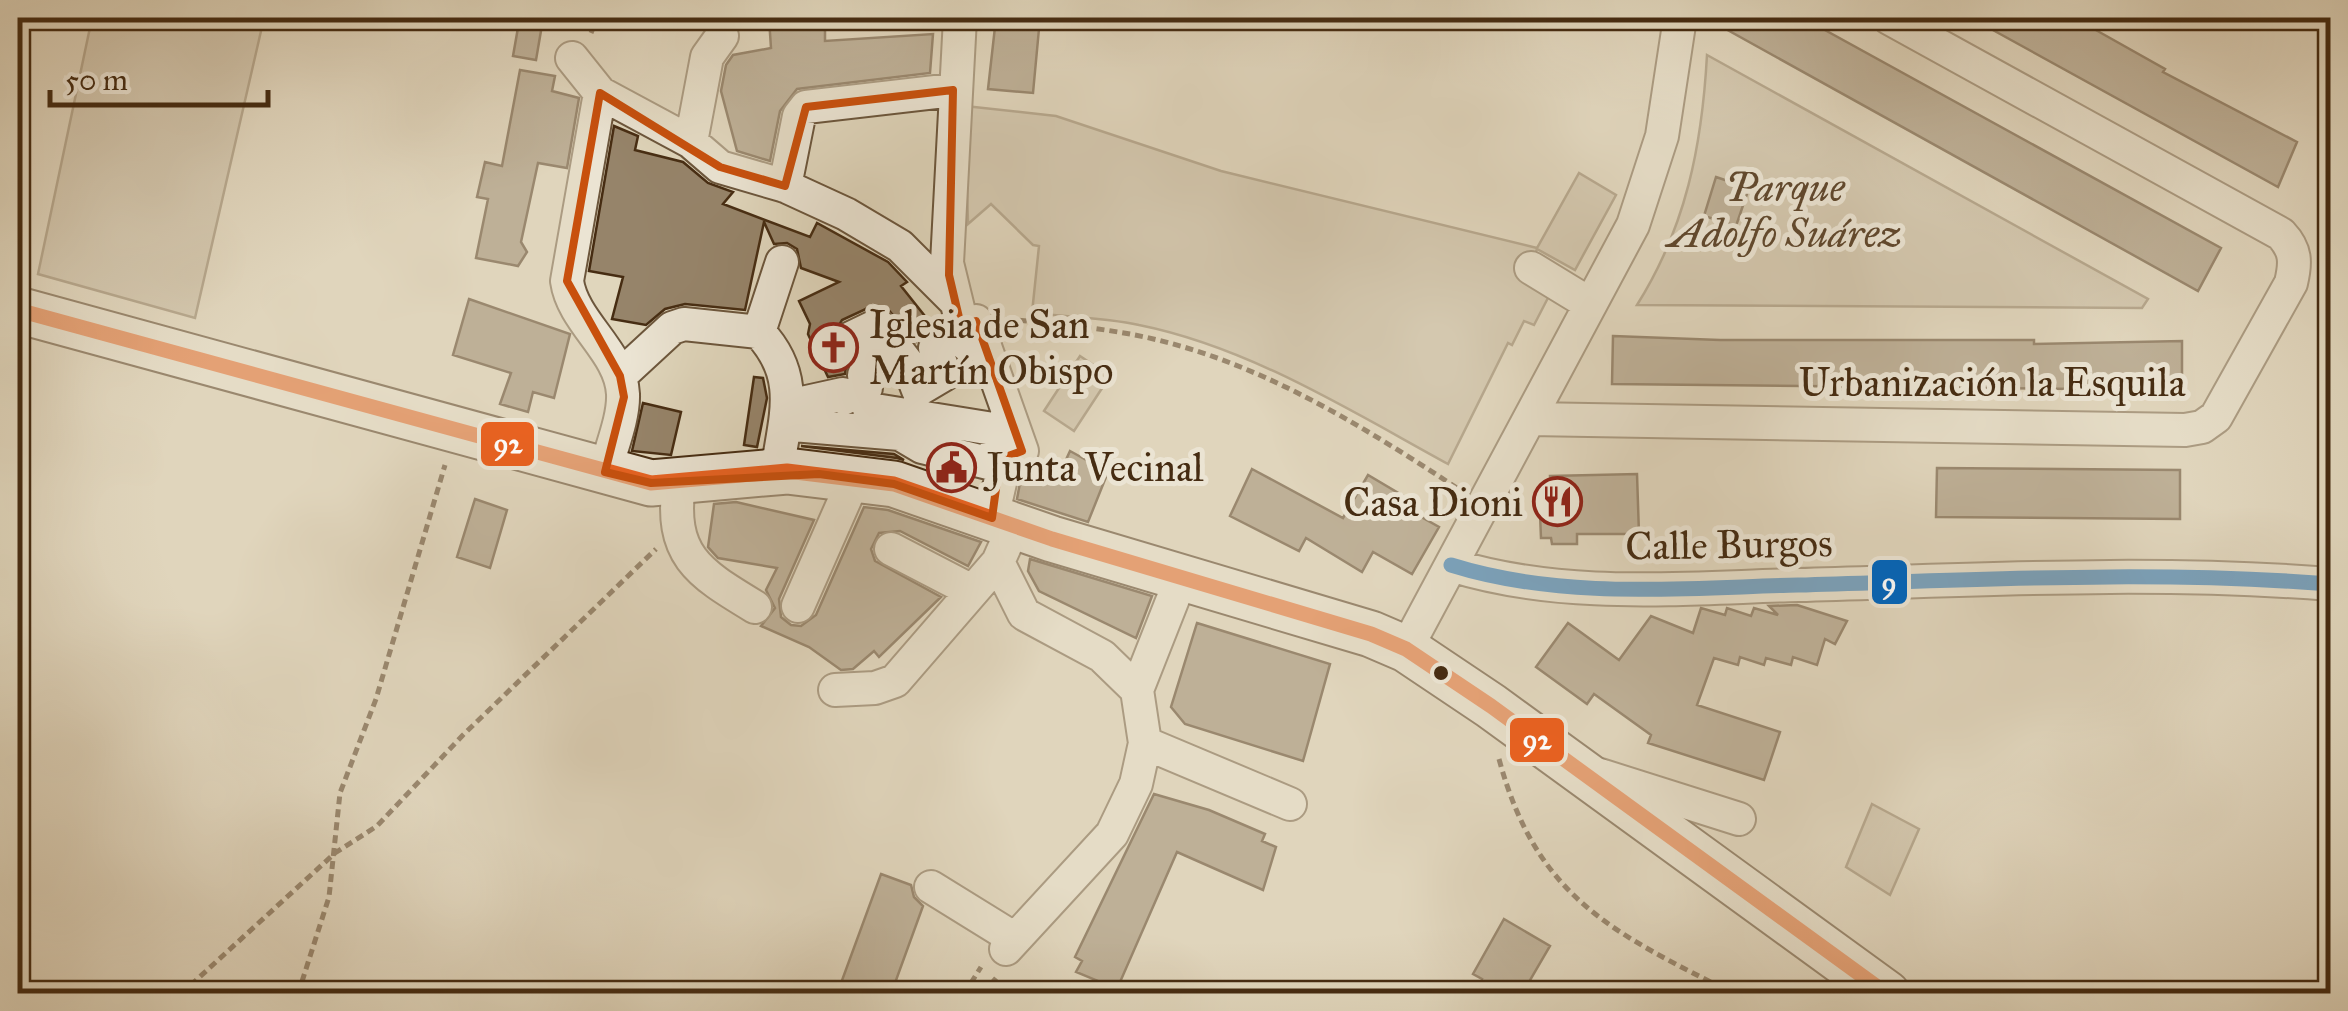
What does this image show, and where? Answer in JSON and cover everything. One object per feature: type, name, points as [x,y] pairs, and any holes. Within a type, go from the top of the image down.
[{"type":"street","points":[[777,472],[793,405],[830,401],[843,394],[845,398],[866,388],[864,375],[872,371],[851,338],[878,325],[908,364],[918,390],[945,374],[935,348],[958,313],[948,263],[953,90],[960,18]]},
{"type":"street","points":[[1406,649],[1643,201],[1662,136],[1680,18]]},
{"type":"street","name":"Urbanización la Esquila","points":[[1530,419],[2185,430],[2202,427],[2216,417],[2291,283],[2296,262],[2291,244],[2281,234],[1889,18]]},
{"type":"street","points":[[691,142],[707,57],[722,36]]},
{"type":"street","points":[[572,58],[600,93],[691,142],[720,167],[785,186],[846,214],[900,246],[958,313],[976,321],[1022,450],[997,444]]},
{"type":"street","points":[[785,186],[799,116],[806,106],[953,90]]},
{"type":"street","points":[[600,93],[567,281],[575,305],[620,376],[624,397],[605,472]]},
{"type":"street","points":[[758,332],[782,262]]},
{"type":"street","points":[[1531,268],[1590,304]]},
{"type":"street","points":[[18,310],[651,483],[777,472],[894,484],[1001,535],[1182,576],[1372,634],[1406,649],[1581,769],[1886,994]]},
{"type":"street","points":[[620,376],[672,328],[684,324],[758,332],[784,364],[793,425],[900,434],[922,448],[988,463],[997,444]]},
{"type":"street","points":[[997,444],[1002,474],[1001,535],[1024,614],[1102,656],[1138,690]]},
{"type":"street","points":[[798,606],[854,479]]},
{"type":"street","points":[[678,482],[677,522],[686,555],[718,584],[755,607]]},
{"type":"street","points":[[835,690],[875,688],[894,681],[970,590],[1001,535]]},
{"type":"street","points":[[891,549],[970,590]]},
{"type":"street","name":"Calle Burgos","points":[[1451,566],[1534,586],[1649,589],[2131,576],[2330,584]]},
{"type":"street","points":[[931,887],[1010,944],[1112,834],[1136,784],[1145,743],[1138,690],[1182,576]]},
{"type":"street","points":[[1145,743],[1290,804]]},
{"type":"street","points":[[1581,769],[1739,819]]},
{"type":"path","points":[[958,313],[1137,336],[1232,363],[1352,419],[1484,505]]},
{"type":"path","points":[[298,994],[329,897],[340,793],[376,699],[444,465],[458,465]]},
{"type":"path","points":[[181,994],[335,853],[378,826],[462,734],[664,541]]},
{"type":"path","points":[[1491,706],[1505,780],[1552,872],[1592,914],[1648,953],[1734,994]]},
{"type":"highlighted area","points":[[953,90],[949,275],[961,326],[976,321],[1022,451],[1000,459],[992,518],[894,484],[819,474],[651,483],[605,472],[624,397],[620,376],[567,281],[600,93],[720,167],[785,186],[806,107]]},
{"type":"green space","points":[[92,18],[264,18],[195,318],[38,274]]},
{"type":"green space","name":"Parque Adolfo Suárez","points":[[1707,55],[2148,299],[2142,308],[1637,305],[1668,246],[1688,185],[1701,121]]},
{"type":"green space","points":[[965,106],[1056,116],[1221,171],[1537,248],[1579,173],[1616,195],[1575,270],[1537,249],[1526,276],[1551,292],[1534,325],[1524,321],[1512,345],[1508,343],[1448,464],[1298,383],[1220,349],[1126,322],[1032,313],[1039,246],[1033,245],[991,204],[968,224]]},
{"type":"green space","points":[[1080,356],[1110,376],[1074,431],[1044,411]]},
{"type":"green space","points":[[1872,804],[1919,829],[1890,895],[1846,867]]},
{"type":"building","points":[[769,18],[825,18],[825,41],[933,34],[930,73],[797,89],[780,111],[770,161],[737,151],[721,91],[726,65],[733,55],[771,48]]},
{"type":"building","points":[[996,18],[1040,18],[1033,93],[988,89]]},
{"type":"building","points":[[1706,18],[1803,18],[2221,248],[2198,291]]},
{"type":"building","points":[[1971,18],[2072,18],[2094,29],[2165,69],[2163,72],[2297,142],[2278,187]]},
{"type":"building","points":[[519,22],[542,25],[536,60],[513,56]]},
{"type":"building","points":[[520,70],[555,76],[552,91],[579,98],[567,168],[538,163],[521,242],[527,252],[518,266],[476,258],[488,199],[477,197],[485,162],[502,166]]},
{"type":"building","points":[[614,126],[638,136],[635,150],[683,162],[708,183],[733,192],[723,204],[810,237],[817,223],[888,262],[907,282],[901,286],[932,325],[916,342],[886,307],[870,307],[842,320],[831,339],[846,367],[845,374],[828,377],[808,334],[810,324],[799,301],[839,282],[801,268],[797,249],[787,243],[774,244],[764,222],[745,310],[685,304],[665,309],[646,325],[612,319],[623,277],[589,271]]},
{"type":"building","points":[[1716,177],[1749,188],[1736,226],[1704,216]]},
{"type":"building","points":[[469,299],[570,334],[554,398],[533,392],[528,412],[500,404],[511,373],[453,355]]},
{"type":"building","points":[[1613,336],[2034,340],[2034,344],[2182,341],[2182,390],[1612,384]]},
{"type":"building","points":[[754,377],[763,378],[767,398],[757,447],[744,445]]},
{"type":"building","points":[[643,403],[681,412],[671,455],[632,451]]},
{"type":"building","points":[[801,446],[894,454],[904,460],[897,458]]},
{"type":"building","points":[[1070,451],[1108,472],[1088,522],[1017,499],[1022,472],[1035,466],[1059,475]]},
{"type":"building","points":[[1937,468],[2180,470],[2180,519],[1936,517]]},
{"type":"building","points":[[1252,469],[1343,518],[1368,475],[1405,497],[1400,505],[1439,527],[1412,574],[1373,552],[1362,572],[1306,538],[1299,551],[1230,516]]},
{"type":"building","points":[[1637,474],[1639,534],[1577,534],[1577,544],[1552,544],[1551,538],[1541,538],[1539,490],[1551,490],[1550,476]]},
{"type":"building","points":[[475,499],[507,510],[490,568],[457,557]]},
{"type":"building","points":[[736,502],[814,520],[779,599],[781,617],[791,625],[801,626],[816,615],[864,507],[888,510],[981,542],[968,566],[900,531],[879,533],[871,549],[875,561],[941,597],[879,657],[874,651],[853,669],[841,670],[809,647],[761,626],[775,608],[766,590],[777,568],[718,558],[708,547],[714,504]]},
{"type":"building","points":[[1030,559],[1152,596],[1136,638],[1039,591],[1028,571]]},
{"type":"building","points":[[1797,605],[1847,621],[1835,644],[1825,639],[1817,665],[1793,657],[1791,665],[1766,658],[1764,665],[1740,657],[1738,665],[1714,658],[1697,705],[1780,732],[1764,780],[1648,743],[1651,735],[1594,694],[1587,704],[1536,667],[1568,623],[1619,660],[1651,616],[1693,633],[1701,608],[1725,615],[1727,608],[1751,616],[1754,608],[1778,615],[1769,606]]},
{"type":"building","points":[[1197,623],[1330,664],[1303,761],[1185,724],[1171,707]]},
{"type":"building","points":[[1154,794],[1209,810],[1265,834],[1262,841],[1276,847],[1263,890],[1177,852],[1117,989],[1076,972],[1082,961],[1075,957]]},
{"type":"building","points":[[881,874],[911,885],[914,897],[923,906],[891,994],[837,994]]},
{"type":"building","points":[[1504,919],[1550,946],[1522,994],[1473,994],[1482,979],[1473,974]]},
{"type":"transit line","name":"92","points":[[18,310],[651,483],[787,471],[894,484],[1052,539],[1371,634],[1406,649],[1491,706],[1887,994]]},
{"type":"transit line","name":"9","points":[[1451,565],[1536,583],[1623,589],[2131,577],[2330,584]]},
{"type":"place","name":"Iglesia de San Martín Obispo","points":[[834,347]]},
{"type":"place","name":"Junta Vecinal","points":[[952,467]]},
{"type":"place","name":"Casa Dioni","points":[[1558,502]]}]
